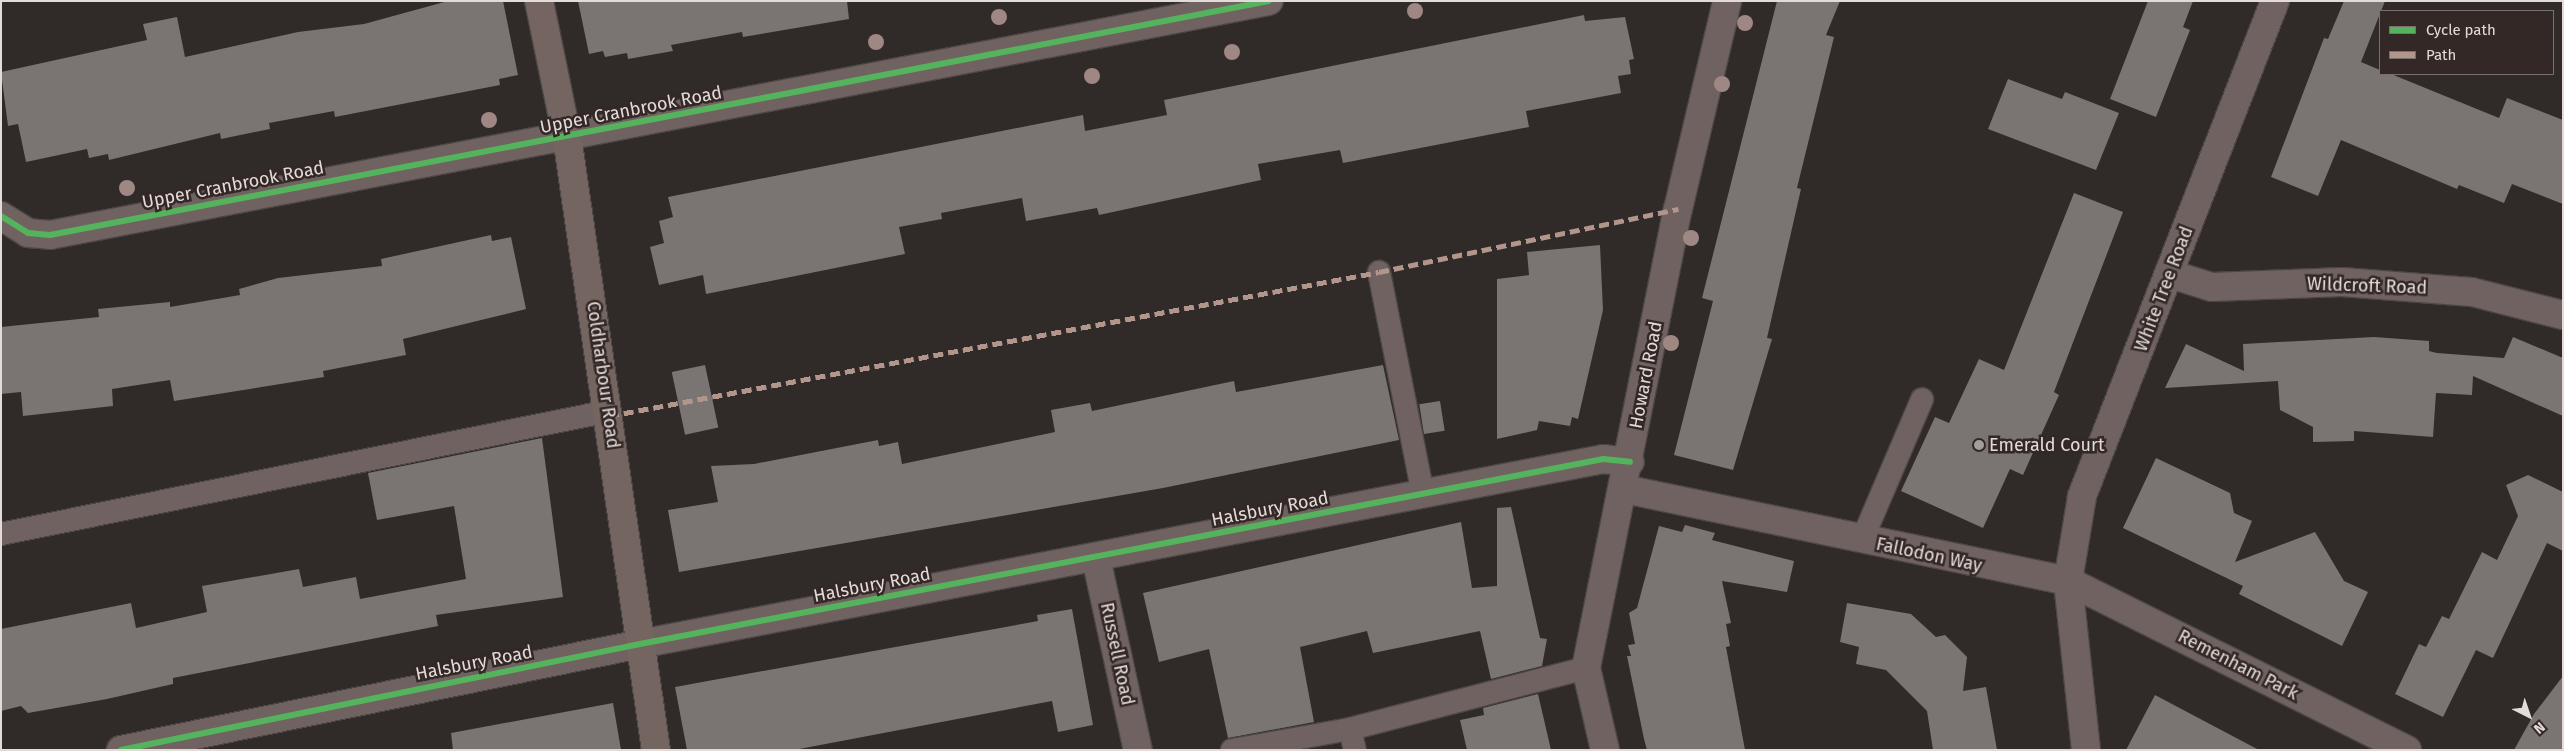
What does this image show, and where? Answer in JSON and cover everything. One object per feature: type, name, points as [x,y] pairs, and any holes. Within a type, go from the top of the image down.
[{"type":"main road","name":"Coldharbour Road","points":[[539,1],[568,137],[609,411],[656,750]]},
{"type":"street","name":"Upper Cranbrook Road","points":[[1,216],[28,233],[50,235],[1269,1]]},
{"type":"street","name":"Howard Road","points":[[1605,750],[1586,668],[1630,462],[1678,209],[1727,1]]},
{"type":"street","name":"White Tree Road","points":[[2068,581],[2082,496],[2275,1]]},
{"type":"street","name":"Wildcroft Road","points":[[2170,274],[2212,287],[2342,282],[2472,292],[2563,315]]},
{"type":"street","name":"Halsbury Road","points":[[121,750],[640,644],[1096,558],[1603,459],[1630,462]]},
{"type":"street","name":"Fallodon Way","points":[[1624,489],[1862,540],[2068,581]]},
{"type":"street","name":"Russell Road","points":[[1096,558],[1138,750]]},
{"type":"street","points":[[2068,581],[2086,750]]},
{"type":"street","name":"Remenham Park","points":[[2068,581],[2407,750]]},
{"type":"lane","points":[[1379,272],[1423,494]]},
{"type":"lane","points":[[1862,540],[1922,399]]},
{"type":"lane","points":[[1,534],[609,411]]},
{"type":"lane","points":[[1232,750],[1353,739],[1586,668]]},
{"type":"building","points":[[448,1],[503,1],[518,75],[499,79],[500,85],[335,117],[334,111],[269,123],[270,129],[221,139],[220,133],[109,160],[108,154],[89,158],[87,149],[26,162],[18,124],[8,126],[1,72],[147,40],[143,24],[177,17],[185,57],[298,32],[364,24]]},
{"type":"building","points":[[578,1],[847,1],[849,19],[743,37],[742,32],[671,45],[673,51],[628,59],[627,53],[605,57],[603,51],[589,54]]},
{"type":"building","points":[[1777,1],[1840,1],[1826,35],[1834,37],[1797,188],[1801,189],[1767,338],[1772,339],[1733,470],[1674,455],[1713,301],[1702,298]]},
{"type":"building","points":[[2148,1],[2193,1],[2183,27],[2190,30],[2156,117],[2110,99]]},
{"type":"building","points":[[2344,1],[2385,1],[2381,10],[2379,10],[2379,16],[2361,62],[2379,70],[2379,75],[2393,75],[2499,118],[2507,98],[2563,120],[2563,204],[2512,184],[2504,203],[2459,185],[2457,189],[2341,140],[2318,196],[2271,177],[2324,38],[2328,39]]},
{"type":"building","points":[[1584,15],[1585,21],[1625,17],[1634,59],[1629,60],[1631,74],[1618,76],[1621,93],[1526,111],[1529,127],[1343,163],[1340,150],[1258,164],[1261,180],[1099,215],[1097,208],[1026,221],[1022,198],[941,213],[942,219],[899,227],[905,254],[706,294],[703,275],[659,285],[650,247],[664,243],[659,221],[673,217],[668,197],[1083,115],[1085,131],[1167,115],[1164,100]]},
{"type":"building","points":[[2008,79],[2062,99],[2065,92],[2119,113],[2096,170],[1988,129]]},
{"type":"building","points":[[2074,193],[2123,212],[2054,392],[2059,395],[2023,475],[2010,469],[1983,528],[1901,491],[1935,417],[1949,423],[1979,359],[2004,370]]},
{"type":"building","points":[[491,235],[492,241],[511,237],[526,309],[403,339],[406,355],[323,371],[324,377],[174,401],[170,380],[112,389],[113,406],[23,416],[21,392],[1,394],[1,327],[99,317],[98,309],[170,302],[170,307],[240,295],[239,289],[278,278],[382,266],[381,259]]},
{"type":"building","points":[[1600,245],[1603,310],[1578,419],[1572,417],[1570,426],[1539,421],[1537,430],[1497,439],[1497,279],[1529,275],[1527,252]]},
{"type":"building","points":[[2374,337],[2429,341],[2429,351],[2437,353],[2504,358],[2513,337],[2563,358],[2563,416],[2473,376],[2472,395],[2436,393],[2433,437],[2354,431],[2354,441],[2313,442],[2313,427],[2280,410],[2278,381],[2165,388],[2186,344],[2244,371],[2243,344]]},
{"type":"building","points":[[705,365],[718,428],[685,435],[672,372]]},
{"type":"building","points":[[1383,365],[1399,440],[1163,488],[679,572],[668,510],[718,502],[711,466],[754,464],[878,440],[879,446],[898,442],[902,464],[1055,432],[1051,410],[1090,403],[1092,411],[1234,381],[1236,392]]},
{"type":"building","points":[[1440,401],[1445,431],[1424,434],[1419,404]]},
{"type":"building","points":[[542,438],[563,597],[436,615],[438,626],[173,678],[173,684],[107,699],[28,713],[21,706],[1,711],[1,629],[131,603],[136,628],[207,612],[202,586],[299,569],[303,587],[356,577],[360,599],[466,579],[454,506],[377,520],[368,473]]},
{"type":"building","points":[[2156,458],[2230,493],[2234,513],[2252,521],[2235,562],[2315,532],[2344,581],[2368,592],[2342,646],[2239,594],[2243,586],[2123,528]]},
{"type":"building","points":[[2528,475],[2563,492],[2563,551],[2547,543],[2493,658],[2476,650],[2443,717],[2395,694],[2419,644],[2426,647],[2442,616],[2449,619],[2482,552],[2497,560],[2518,516],[2506,485]]},
{"type":"building","points":[[1511,507],[1540,638],[1547,639],[1542,666],[1491,679],[1480,631],[1373,653],[1367,631],[1300,647],[1314,722],[1228,738],[1209,649],[1159,662],[1143,593],[1461,522],[1472,588],[1497,586],[1497,508]]},
{"type":"building","points":[[1685,525],[1715,533],[1712,540],[1794,561],[1787,592],[1722,581],[1731,623],[1726,624],[1730,646],[1726,647],[1745,750],[1647,750],[1644,739],[1627,656],[1631,656],[1628,645],[1635,644],[1629,613],[1637,608],[1659,526],[1682,532]]},
{"type":"building","points":[[1847,603],[1911,614],[1936,637],[1945,635],[1967,657],[1963,691],[1986,687],[1997,750],[1933,750],[1927,711],[1886,670],[1856,664],[1859,647],[1840,642]]},
{"type":"building","points":[[1072,609],[1093,725],[1058,732],[1052,701],[794,750],[687,750],[675,687],[1038,621],[1037,615]]},
{"type":"building","points":[[2563,676],[2563,750],[2514,750],[2534,714]]},
{"type":"building","points":[[1538,694],[1551,750],[1467,750],[1460,720],[1484,715],[1483,708]]},
{"type":"building","points":[[2155,695],[2259,750],[2126,750]]},
{"type":"building","points":[[613,703],[621,750],[453,750],[451,733]]},
{"type":"marked path","points":[[609,416],[1379,272],[1678,209]]},
{"type":"cycle path","points":[[1,216],[28,233],[50,235],[1269,1]]},
{"type":"cycle path","points":[[121,750],[640,644],[1603,459],[1630,462]]},
{"type":"place","name":"Emerald Court","points":[[1979,445]]}]
